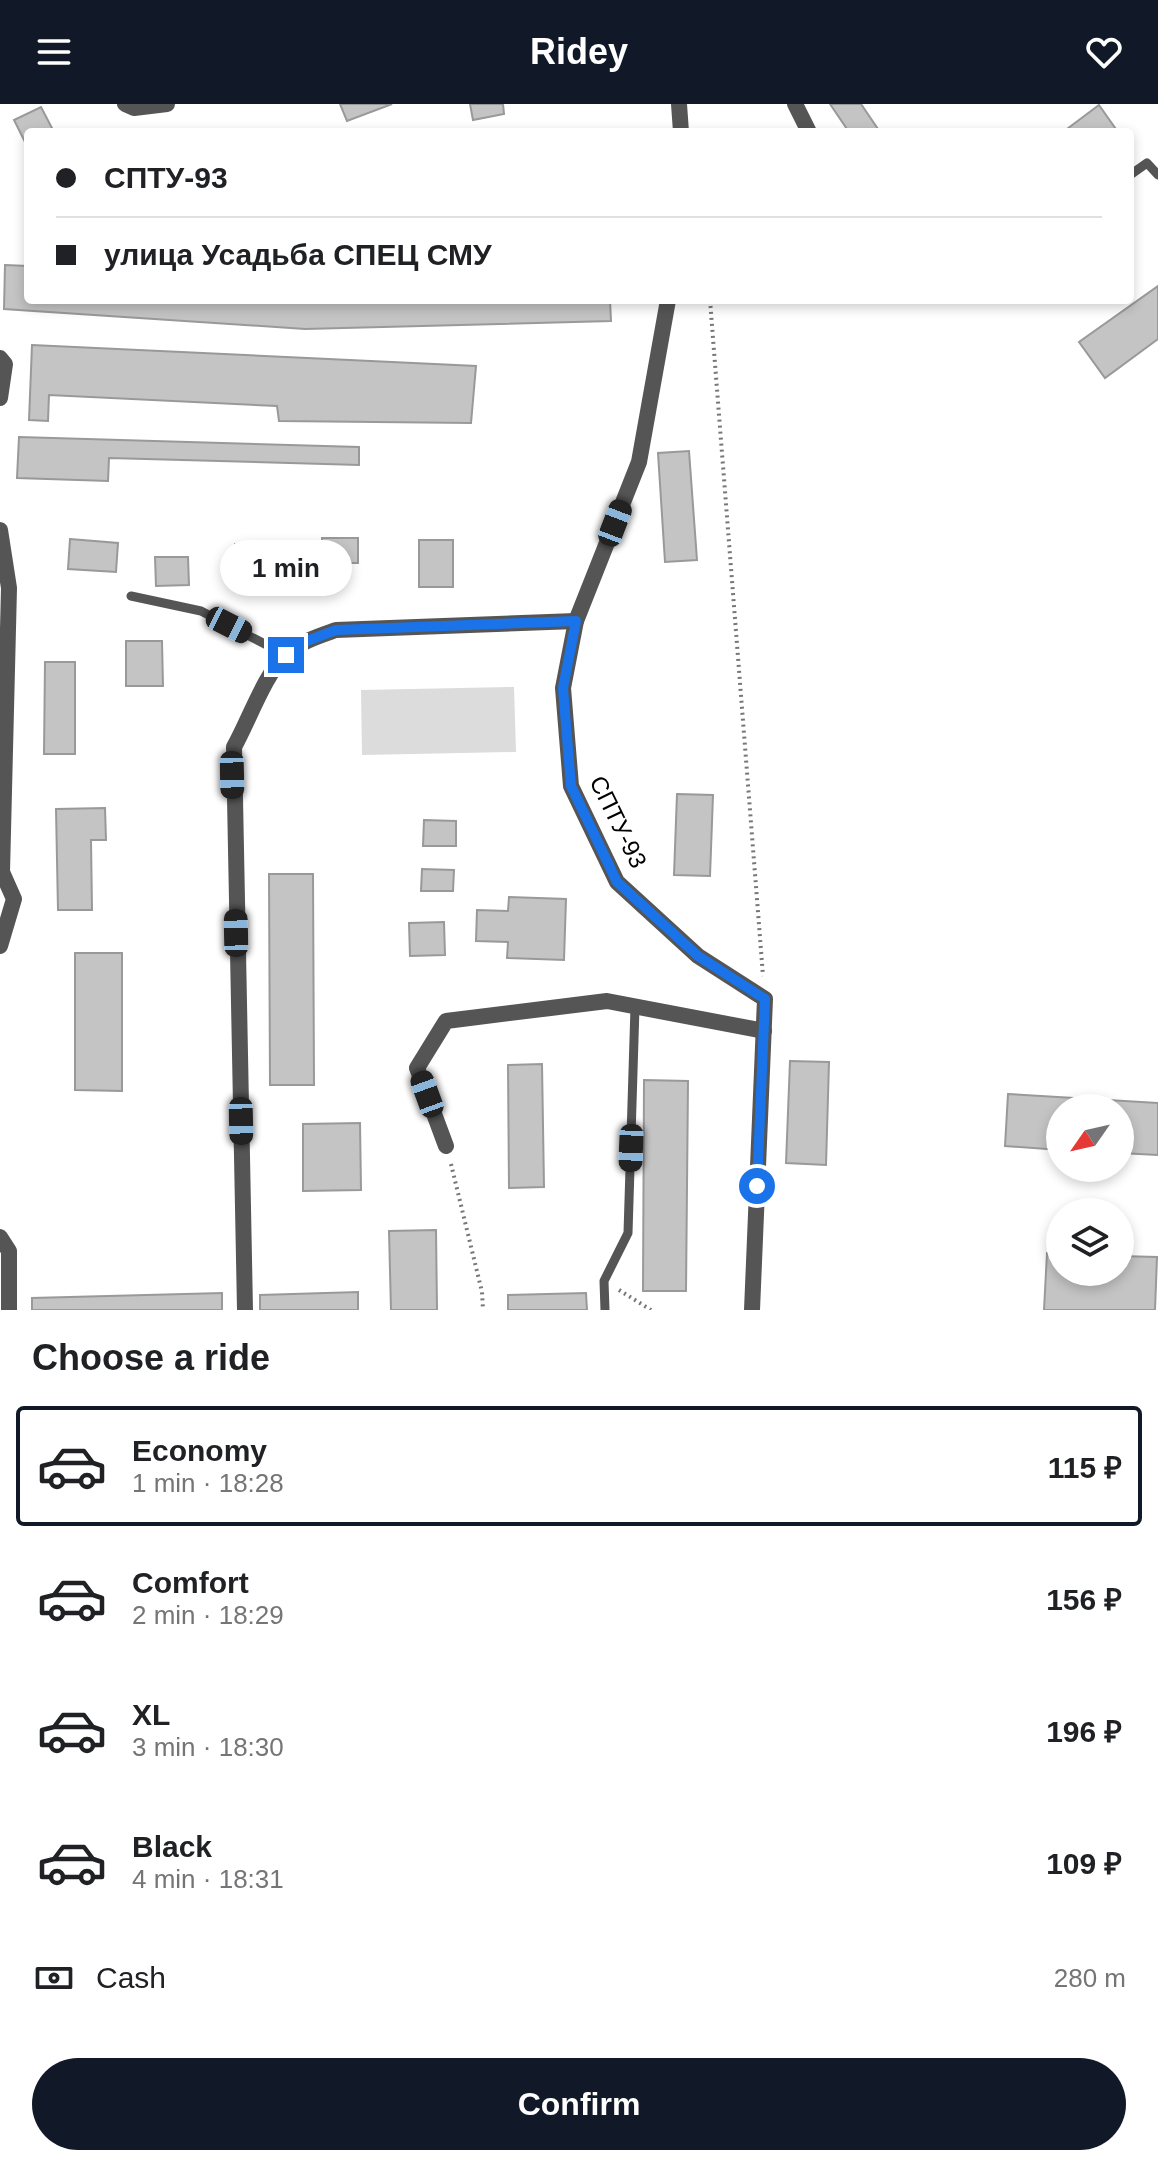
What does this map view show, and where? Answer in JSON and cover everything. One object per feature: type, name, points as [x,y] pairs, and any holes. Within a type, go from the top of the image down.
[{"type":"street","points":[[125,104],[134,108],[167,104]]},
{"type":"street","points":[[679,104],[681,128]]},
{"type":"street","points":[[795,104],[807,128]]},
{"type":"street","name":"СПТУ-93","points":[[667,304],[639,462],[576,621],[563,688],[571,786],[617,882],[698,956],[765,999]]},
{"type":"street","points":[[0,358],[5,364],[0,398]]},
{"type":"street","points":[[0,530],[9,588],[2,872],[14,899],[0,946]]},
{"type":"street","points":[[245,1310],[232,775],[234,747],[274,669],[286,655],[304,642],[336,630],[576,621]]},
{"type":"street","points":[[752,1310],[765,999]]},
{"type":"street","points":[[446,1146],[417,1068],[446,1021],[607,1001],[764,1031]]},
{"type":"street","points":[[0,1237],[9,1251],[5,1258],[9,1310]]},
{"type":"lane","points":[[1134,172],[1147,163],[1158,175]]},
{"type":"lane","points":[[131,596],[201,611],[286,655]]},
{"type":"lane","points":[[605,1310],[604,1281],[628,1233],[635,1007]]},
{"type":"path","points":[[710,304],[765,999]]},
{"type":"path","points":[[446,1146],[482,1292],[483,1310]]},
{"type":"path","points":[[604,1281],[651,1310]]},
{"type":"shaded area","points":[[514,687],[516,752],[362,755],[361,690]]},
{"type":"building","points":[[340,104],[392,104],[347,121]]},
{"type":"building","points":[[470,104],[503,104],[504,114],[473,120]]},
{"type":"building","points":[[830,104],[861,104],[877,128],[846,128]]},
{"type":"building","points":[[1099,105],[1115,128],[1068,128]]},
{"type":"building","points":[[41,107],[52,128],[24,128],[24,140],[14,120]]},
{"type":"building","points":[[5,265],[24,266],[24,304],[610,304],[611,321],[305,329],[4,309]]},
{"type":"building","points":[[1158,286],[1158,339],[1105,378],[1079,342]]},
{"type":"building","points":[[32,345],[476,366],[471,423],[279,421],[277,406],[49,395],[48,421],[29,420]]},
{"type":"building","points":[[19,437],[359,447],[359,465],[109,458],[108,481],[17,478]]},
{"type":"building","points":[[689,451],[697,560],[665,562],[658,453]]},
{"type":"building","points":[[322,538],[358,538],[358,563],[345,563],[345,583],[323,583]]},
{"type":"building","points":[[70,539],[118,543],[116,572],[68,569]]},
{"type":"building","points":[[419,540],[453,540],[453,587],[419,587]]},
{"type":"building","points":[[235,544],[263,545],[261,579],[233,578]]},
{"type":"building","points":[[155,557],[188,557],[189,585],[156,586]]},
{"type":"building","points":[[126,641],[162,641],[163,686],[126,686]]},
{"type":"building","points":[[45,662],[75,662],[75,754],[44,754]]},
{"type":"building","points":[[677,794],[713,795],[710,876],[674,875]]},
{"type":"building","points":[[105,808],[106,840],[91,840],[92,910],[58,910],[56,809]]},
{"type":"building","points":[[424,820],[456,821],[456,846],[423,846]]},
{"type":"building","points":[[422,869],[454,870],[453,891],[421,891]]},
{"type":"building","points":[[269,874],[313,874],[314,1085],[270,1085]]},
{"type":"building","points":[[509,897],[566,899],[564,960],[507,958],[508,942],[476,941],[477,910],[508,911]]},
{"type":"building","points":[[444,922],[445,955],[410,956],[409,923]]},
{"type":"building","points":[[75,953],[122,953],[122,1091],[75,1090]]},
{"type":"building","points":[[790,1061],[829,1062],[826,1165],[786,1163]]},
{"type":"building","points":[[542,1064],[544,1187],[509,1188],[508,1065]]},
{"type":"building","points":[[644,1080],[688,1081],[686,1291],[643,1291]]},
{"type":"building","points":[[1008,1094],[1046,1096],[1046,1149],[1005,1146]]},
{"type":"building","points":[[1134,1102],[1158,1103],[1158,1155],[1134,1154]]},
{"type":"building","points":[[360,1123],[361,1190],[303,1191],[303,1124]]},
{"type":"building","points":[[436,1230],[437,1310],[391,1310],[389,1231]]},
{"type":"building","points":[[1134,1256],[1157,1257],[1155,1310],[1044,1310],[1046,1272],[1046,1286],[1134,1286]]},
{"type":"building","points":[[358,1292],[358,1310],[260,1310],[260,1295]]},
{"type":"building","points":[[222,1293],[222,1310],[32,1310],[32,1298]]},
{"type":"building","points":[[586,1293],[587,1310],[508,1310],[508,1295]]},
{"type":"route","points":[[286,655],[304,642],[336,630],[576,621],[563,688],[571,786],[617,882],[698,956],[765,999],[757,1186]]}]
